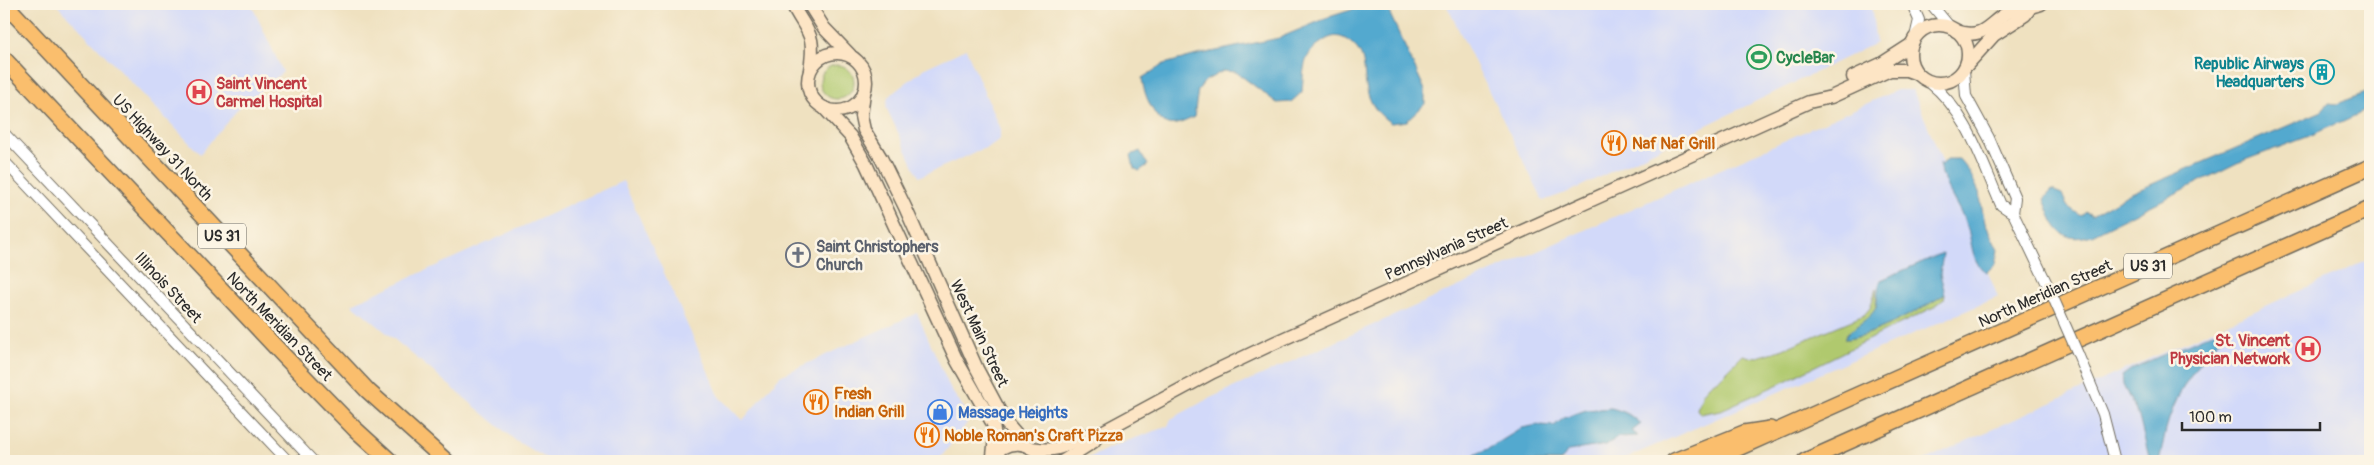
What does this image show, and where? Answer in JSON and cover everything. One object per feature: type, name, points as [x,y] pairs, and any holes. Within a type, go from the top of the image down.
[{"type":"highway","name":"US Highway 31 North","points":[[5,4],[368,391],[446,461]]},
{"type":"highway","name":"North Meridian Street","points":[[4,59],[285,357],[355,429],[390,461]]},
{"type":"highway","name":"North Meridian Street","points":[[1788,426],[2370,167]]},
{"type":"highway","name":"US 31","points":[[1805,461],[2370,209]]},
{"type":"highway","points":[[1674,461],[1744,432],[1788,426]]},
{"type":"highway","name":"US 31","points":[[1709,461],[1788,426]]},
{"type":"main road","points":[[792,4],[812,40],[810,92],[815,101],[824,108],[837,111],[850,108],[858,102],[864,92],[866,83],[864,71],[827,32],[809,4]]},
{"type":"main road","points":[[2036,6],[1994,35],[1956,78],[1947,82],[1930,82],[1918,74],[1910,58],[1914,40],[1931,26],[1953,29],[1968,34],[1981,32],[2013,10],[2036,6]]},
{"type":"main road","points":[[1953,29],[1966,45],[1968,56],[1964,68]]},
{"type":"main road","name":"Pennsylvania Street","points":[[1809,102],[1822,92],[1881,64],[1914,40]]},
{"type":"main road","points":[[810,74],[819,60],[828,54],[840,53],[852,57]]},
{"type":"main road","name":"Pennsylvania Street","points":[[992,459],[1005,446],[1017,443],[1048,450],[1059,449],[1087,434],[1100,433],[1255,352],[1809,102],[1831,97],[1890,70],[1907,70],[1918,74]]},
{"type":"main road","name":"West Main Street","points":[[864,92],[861,116],[864,130],[881,158],[905,208],[977,369],[1006,423],[1043,461]]},
{"type":"main road","name":"West Main Street","points":[[824,108],[850,136],[866,164],[957,361],[993,424],[995,437],[992,459]]},
{"type":"main road","name":"Pennsylvania Street","points":[[1063,461],[1093,442],[1100,433]]},
{"type":"street","points":[[1912,4],[1919,20],[1914,40]]},
{"type":"street","points":[[1931,4],[1953,29]]},
{"type":"street","points":[[1964,68],[1966,96],[1989,138],[2016,198],[2013,213]]},
{"type":"street","points":[[1930,82],[1956,108],[1967,128],[2001,205],[2013,213],[2048,286],[2103,414],[2115,461]]},
{"type":"street","name":"Illinois Street","points":[[4,133],[313,461]]},
{"type":"street","name":"Illinois Street","points":[[4,161],[288,461]]},
{"type":"shaded area","name":"Saint Vincent Carmel Hospital","points":[[56,4],[251,4],[283,72],[238,109],[200,154]]},
{"type":"shaded area","points":[[1446,4],[1871,4],[1876,43],[1571,191],[1543,201]]},
{"type":"shaded area","points":[[966,49],[1000,129],[1000,139],[990,146],[919,177],[886,107],[888,97],[925,68]]},
{"type":"shaded area","points":[[1897,90],[1913,90],[1998,297],[1619,461],[1082,461],[1114,446],[1168,426],[1171,419],[1208,399]]},
{"type":"shaded area","points":[[623,181],[720,398],[743,420],[780,376],[917,313],[951,390],[971,418],[938,461],[551,461],[516,441],[352,304]]},
{"type":"shaded area","points":[[2370,259],[2370,461],[1922,461]]},
{"type":"green space","points":[[837,65],[849,70],[854,82],[849,94],[837,99],[825,94],[820,82],[825,70]]},
{"type":"green space","points":[[1876,289],[1876,304],[1872,314],[1844,339],[1854,338],[1880,329],[1945,294],[1944,299],[1934,307],[1781,383],[1721,410],[1700,414],[1697,409],[1703,393],[1743,355],[1754,358],[1781,350],[1864,315],[1870,308]]},
{"type":"water","points":[[1370,4],[1382,4],[1389,12],[1425,90],[1425,104],[1407,121],[1391,123],[1377,111],[1368,94],[1364,64],[1359,52],[1347,40],[1337,36],[1325,40],[1315,47],[1307,57],[1302,92],[1291,102],[1277,103],[1236,72],[1223,71],[1205,81],[1198,90],[1194,117],[1178,124],[1168,124],[1153,111],[1144,90],[1142,78],[1164,64],[1197,55],[1279,38],[1332,16]]},
{"type":"water","points":[[2370,91],[2370,109],[2307,137],[2237,163],[2092,235],[2072,237],[2065,235],[2055,225],[2044,199],[2052,190],[2062,194],[2067,206],[2081,216],[2086,212],[2092,215],[2129,194],[2322,111],[2329,103],[2337,104]]},
{"type":"water","points":[[1140,151],[1148,165],[1139,171],[1134,168],[1131,155]]},
{"type":"water","points":[[1947,159],[1959,159],[1969,171],[1979,192],[1985,223],[1998,250],[1995,264],[1987,272],[1981,269],[1975,259],[1969,232],[1944,181],[1940,164],[1941,166]]},
{"type":"water","points":[[1943,253],[1940,274],[1945,294],[1880,329],[1854,338],[1844,339],[1850,331],[1874,311],[1881,280]]},
{"type":"water","points":[[2217,331],[2221,332],[2221,337],[2191,375],[2173,407],[2167,424],[2159,461],[2150,461],[2139,417],[2123,385],[2122,376],[2133,368]]},
{"type":"water","points":[[1611,408],[1627,414],[1641,424],[1632,431],[1638,436],[1618,437],[1606,445],[1568,451],[1561,461],[1467,461],[1474,455],[1488,449],[1522,428],[1538,425],[1554,426],[1564,418],[1586,410]]},
{"type":"place","name":"CycleBar","points":[[1759,57]]},
{"type":"place","name":"Republic Airways Headquarters","points":[[2322,72]]},
{"type":"place","name":"Saint Vincent Carmel Hospital","points":[[199,92]]},
{"type":"place","name":"Naf Naf Grill","points":[[1614,143]]},
{"type":"place","name":"Saint Christophers Church","points":[[798,255]]},
{"type":"place","name":"St. Vincent Physician Network","points":[[2308,349]]},
{"type":"place","name":"Fresh Indian Grill","points":[[816,402]]},
{"type":"place","name":"Massage Heights","points":[[940,412]]},
{"type":"place","name":"Noble Roman's Craft Pizza","points":[[927,435]]}]
